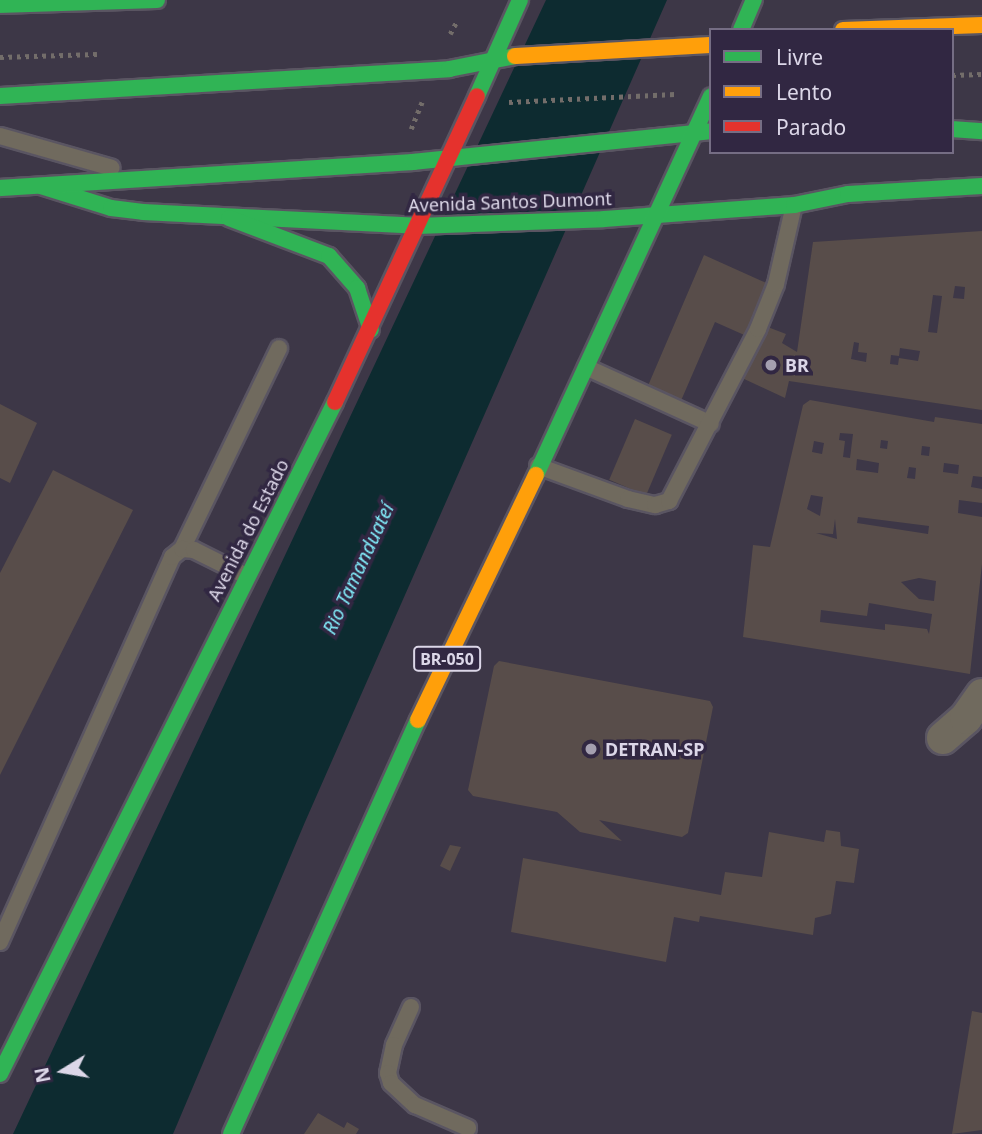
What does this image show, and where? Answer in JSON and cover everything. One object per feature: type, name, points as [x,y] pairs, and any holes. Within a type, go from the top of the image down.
[{"type":"main road","points":[[0,5],[157,0]]},
{"type":"main road","name":"Avenida do Estado","points":[[0,1073],[371,330],[417,226],[457,158],[520,0]]},
{"type":"main road","points":[[742,28],[754,0]]},
{"type":"main road","points":[[899,28],[982,25]]},
{"type":"main road","points":[[0,96],[449,69],[515,57],[709,45]]},
{"type":"main road","name":"BR-050","points":[[231,1134],[538,466],[658,215],[703,131],[709,105]]},
{"type":"main road","points":[[954,129],[982,131]]},
{"type":"main road","name":"Avenida Santos Dumont","points":[[0,188],[457,158],[703,131]]},
{"type":"main road","name":"Avenida Santos Dumont","points":[[41,186],[111,208],[229,218],[417,226],[604,219],[794,205],[848,194],[982,186]]},
{"type":"main road","points":[[229,218],[329,256],[357,288],[371,330]]},
{"type":"street","points":[[943,738],[966,718],[982,695]]},
{"type":"lane","points":[[0,136],[150,179]]},
{"type":"lane","points":[[538,466],[655,505],[669,501],[679,488],[711,424],[776,284],[794,205]]},
{"type":"lane","points":[[0,943],[173,557],[182,548],[279,348]]},
{"type":"lane","points":[[586,367],[711,424]]},
{"type":"lane","points":[[182,548],[246,576]]},
{"type":"lane","points":[[411,1007],[394,1045],[388,1073],[391,1083],[415,1105],[468,1128]]},
{"type":"path","points":[[448,42],[457,21]]},
{"type":"path","points":[[954,75],[982,74]]},
{"type":"path","points":[[505,102],[654,96]]},
{"type":"path","points":[[409,133],[424,98]]},
{"type":"water","name":"Rio Tamanduateí","points":[[546,0],[667,0],[305,822],[173,1134],[13,1134]]},
{"type":"building","points":[[982,231],[982,410],[789,381],[785,398],[742,378],[765,326],[786,334],[782,343],[797,352],[813,242]],"holes":[[[955,286],[965,287],[964,299],[953,298]],[[933,295],[942,296],[937,333],[928,332]],[[854,342],[859,343],[858,352],[867,353],[866,362],[851,359]],[[900,348],[920,351],[918,361],[899,358],[898,365],[890,364],[891,355],[899,356]]]},
{"type":"building","name":"BR","points":[[704,255],[773,286],[751,338],[715,322],[680,403],[647,388]]},
{"type":"building","points":[[810,400],[934,422],[935,417],[982,424],[982,477],[973,476],[971,487],[982,489],[982,503],[959,500],[958,513],[982,517],[982,564],[970,674],[743,637],[753,545],[770,547],[803,405]],"holes":[[[840,433],[853,434],[850,458],[843,457],[845,441],[839,440]],[[881,440],[888,441],[887,449],[880,448]],[[814,441],[824,443],[822,454],[812,452]],[[922,446],[930,447],[929,456],[921,455]],[[857,459],[879,463],[878,473],[856,470]],[[944,463],[959,465],[958,474],[943,472]],[[909,467],[916,468],[915,479],[907,478]],[[811,495],[823,497],[820,516],[807,509]],[[858,517],[929,526],[928,534],[857,523]],[[835,519],[837,539],[816,533],[833,534]],[[919,578],[936,581],[934,601],[919,599],[901,582]],[[869,603],[932,614],[929,634],[927,629],[885,624],[885,630],[820,622],[821,610],[867,616]]]},
{"type":"building","points":[[0,404],[37,423],[10,483],[0,478]]},
{"type":"building","points":[[635,419],[672,435],[646,495],[609,480]]},
{"type":"building","points":[[53,470],[133,510],[0,775],[0,573]]},
{"type":"building","name":"DETRAN-SP","points":[[499,661],[710,701],[713,707],[688,833],[682,837],[599,820],[622,841],[580,832],[557,812],[473,796],[468,790],[494,666]]},
{"type":"building","points":[[826,830],[840,832],[841,846],[859,849],[854,883],[836,881],[831,914],[815,918],[813,935],[700,916],[699,922],[674,917],[666,962],[511,932],[523,858],[721,895],[725,872],[762,877],[769,832],[824,842]]},
{"type":"building","points":[[450,845],[461,847],[450,871],[440,866]]},
{"type":"building","points":[[972,1011],[982,1013],[982,1130],[952,1134]]},
{"type":"building","points":[[318,1113],[344,1128],[347,1122],[359,1129],[356,1134],[304,1134]]},
{"type":"traffic: fast","points":[[0,5],[157,0]]},
{"type":"traffic: fast","points":[[477,96],[520,0]]},
{"type":"traffic: fast","points":[[742,28],[754,0]]},
{"type":"traffic: fast","points":[[0,96],[449,69],[515,56]]},
{"type":"traffic: fast","points":[[536,475],[709,100]]},
{"type":"traffic: fast","points":[[954,129],[982,131]]},
{"type":"traffic: fast","points":[[0,188],[413,162],[709,131]]},
{"type":"traffic: fast","points":[[41,186],[111,208],[143,212],[417,226],[604,219],[794,205],[848,194],[982,186]]},
{"type":"traffic: fast","points":[[229,218],[329,256],[357,288],[371,330]]},
{"type":"traffic: fast","points":[[0,1074],[335,402]]},
{"type":"traffic: fast","points":[[231,1134],[418,720]]},
{"type":"traffic: slow","points":[[899,28],[982,25]]},
{"type":"traffic: slow","points":[[515,56],[709,45]]},
{"type":"traffic: slow","points":[[418,720],[536,475]]},
{"type":"traffic: jam","points":[[335,402],[477,96]]},
{"type":"place","name":"BR","points":[[771,365]]},
{"type":"place","name":"DETRAN-SP","points":[[591,749]]}]
